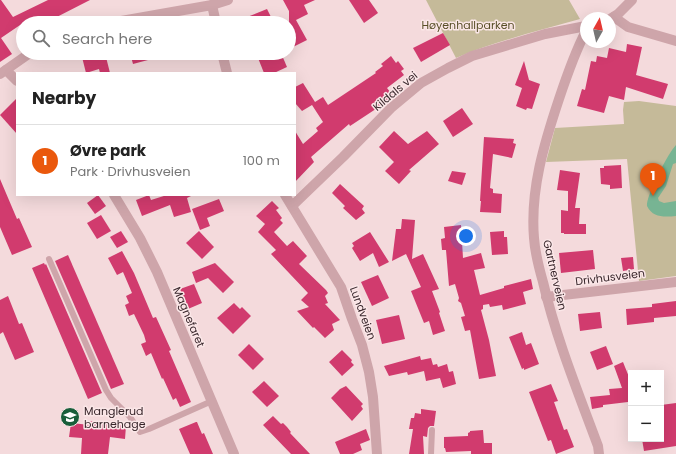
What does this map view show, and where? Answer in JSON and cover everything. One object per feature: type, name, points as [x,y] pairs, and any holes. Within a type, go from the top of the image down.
[{"type":"street","points":[[150,16],[212,5],[228,0]]},
{"type":"street","points":[[616,14],[632,0]]},
{"type":"street","points":[[212,5],[214,16]]},
{"type":"street","points":[[616,20],[628,27],[676,41]]},
{"type":"street","name":"Kildals vei","points":[[292,206],[391,108],[421,83],[453,65],[480,54],[545,34],[580,27]]},
{"type":"street","name":"Gartnerveien","points":[[580,43],[549,130],[536,180],[534,237],[546,297],[561,345],[598,446],[599,454]]},
{"type":"street","points":[[16,81],[3,72],[20,60]]},
{"type":"street","points":[[224,60],[227,72]]},
{"type":"street","name":"Magnefaret","points":[[115,196],[140,238],[152,263],[234,454]]},
{"type":"street","name":"Lundveien","points":[[286,196],[341,287],[362,345],[369,372],[373,398],[377,454]]},
{"type":"street","name":"Drivhusveien","points":[[546,297],[676,282]]},
{"type":"lane","points":[[49,259],[106,390],[111,398],[130,417],[140,432],[149,430],[212,401]]},
{"type":"lane","points":[[431,454],[432,430]]},
{"type":"green space","name":"Høyenhallparken","points":[[426,0],[569,0],[580,19],[502,41],[456,58]]},
{"type":"green space","points":[[639,101],[676,106],[676,276],[639,281],[627,159],[546,162],[555,128],[624,124],[624,102]]},
{"type":"shaded area","points":[[676,145],[676,163],[673,164],[666,186],[658,198],[659,201],[664,203],[676,201],[676,216],[659,216],[649,210],[647,206],[648,201],[658,175],[668,156]]},
{"type":"building","points":[[0,0],[13,17],[48,0],[90,0],[59,16],[16,16],[16,28],[1,38],[12,54],[0,62]]},
{"type":"building","points":[[283,0],[315,0],[304,5],[308,14],[296,20],[296,16],[289,16],[289,11]]},
{"type":"building","points":[[349,0],[369,0],[378,13],[364,23]]},
{"type":"building","points":[[267,9],[270,16],[250,16]]},
{"type":"building","points":[[296,20],[307,40],[296,46]]},
{"type":"building","points":[[443,33],[450,45],[421,62],[413,48]]},
{"type":"building","points":[[627,44],[642,47],[636,75],[668,84],[663,99],[626,87],[624,100],[609,96],[604,113],[577,106],[582,89],[585,90],[591,61],[596,62],[597,56],[607,58],[609,48],[626,52]]},
{"type":"building","points":[[391,56],[396,63],[398,61],[404,69],[401,71],[404,75],[387,88],[394,97],[350,126],[349,124],[311,157],[314,162],[296,181],[296,133],[303,144],[318,131],[316,128],[323,122],[312,105],[302,111],[296,104],[296,86],[303,83],[315,102],[323,97],[328,105],[376,73],[375,72],[383,66],[381,64]]},
{"type":"building","points":[[83,60],[107,60],[110,72],[100,72],[99,69],[86,72]]},
{"type":"building","points":[[132,60],[148,60],[133,64]]},
{"type":"building","points":[[259,60],[284,60],[287,67],[276,72],[264,72]]},
{"type":"building","points":[[524,61],[529,80],[540,84],[532,109],[527,108],[526,110],[516,106],[522,88],[515,85]]},
{"type":"building","points":[[16,99],[16,133],[0,115]]},
{"type":"building","points":[[462,108],[473,124],[453,137],[443,121]]},
{"type":"building","points":[[394,131],[408,144],[427,131],[439,144],[409,170],[411,171],[399,184],[385,171],[394,162],[379,147]]},
{"type":"building","points":[[484,137],[514,139],[513,143],[516,144],[512,158],[493,154],[490,188],[493,189],[493,193],[502,194],[501,213],[480,212]]},
{"type":"building","points":[[621,165],[622,188],[610,189],[610,185],[601,184],[600,168],[604,168],[604,166]]},
{"type":"building","points":[[560,170],[580,173],[575,208],[580,208],[579,224],[586,224],[586,234],[561,233],[561,210],[568,211],[568,191],[557,190]]},
{"type":"building","points":[[452,171],[466,173],[462,185],[448,181]]},
{"type":"building","points":[[0,179],[17,219],[19,218],[32,247],[12,255],[0,227]]},
{"type":"building","points":[[340,184],[364,206],[362,209],[365,213],[356,220],[343,208],[345,206],[332,193]]},
{"type":"building","points":[[99,196],[106,206],[95,214],[87,203]]},
{"type":"building","points":[[146,196],[149,196],[151,200],[164,196],[191,196],[187,198],[191,212],[174,217],[170,205],[142,216],[136,200]]},
{"type":"building","points":[[219,199],[224,211],[207,218],[210,226],[200,230],[192,209]]},
{"type":"building","points":[[272,201],[279,208],[276,210],[282,218],[280,220],[283,223],[274,232],[287,246],[293,241],[307,256],[299,264],[326,290],[328,293],[325,296],[328,303],[325,304],[340,320],[332,324],[334,330],[325,338],[297,311],[309,307],[301,300],[308,293],[271,254],[276,250],[258,232],[265,224],[256,216]]},
{"type":"building","points":[[101,215],[111,231],[97,239],[87,223]]},
{"type":"building","points":[[402,219],[415,220],[412,259],[423,254],[439,289],[432,291],[445,331],[433,335],[429,321],[424,323],[411,291],[421,287],[406,254],[392,261],[396,229],[401,229]]},
{"type":"building","points":[[461,225],[463,258],[481,253],[485,268],[474,270],[480,295],[504,288],[504,286],[531,279],[533,289],[523,292],[526,304],[503,310],[502,305],[490,307],[489,304],[483,305],[483,309],[481,310],[496,376],[479,379],[470,330],[465,331],[461,317],[465,316],[461,303],[458,301],[459,298],[455,284],[449,286],[446,250],[442,250],[441,239],[445,238],[444,227]]},
{"type":"building","points":[[121,231],[128,242],[117,248],[110,237]]},
{"type":"building","points":[[199,231],[214,247],[202,259],[186,243]]},
{"type":"building","points":[[504,231],[504,237],[507,237],[508,254],[492,255],[490,232]]},
{"type":"building","points":[[370,232],[389,262],[379,267],[373,253],[360,261],[352,248],[354,246],[352,243]]},
{"type":"building","points":[[593,250],[595,269],[561,273],[559,253]]},
{"type":"building","points":[[122,251],[134,273],[153,318],[156,317],[171,350],[169,351],[191,402],[180,407],[176,398],[173,400],[151,353],[146,356],[141,344],[146,342],[144,335],[134,314],[129,316],[125,305],[129,303],[126,296],[132,293],[123,272],[117,275],[108,258]]},
{"type":"building","points":[[68,255],[124,384],[111,389],[55,261]]},
{"type":"building","points":[[633,257],[634,269],[623,271],[621,258]]},
{"type":"building","points":[[44,263],[45,265],[46,264],[102,393],[88,399],[32,268]]},
{"type":"building","points":[[215,263],[234,282],[223,293],[208,278],[196,283],[192,272]]},
{"type":"building","points":[[378,275],[389,298],[372,306],[361,282]]},
{"type":"building","points":[[194,284],[202,303],[188,309],[180,289]]},
{"type":"building","points":[[8,296],[19,324],[22,323],[34,352],[15,360],[3,332],[0,334],[0,300]]},
{"type":"building","points":[[676,301],[676,316],[654,318],[654,322],[627,325],[626,309],[652,307],[652,304]]},
{"type":"building","points":[[234,303],[240,309],[242,307],[251,316],[233,334],[217,318]]},
{"type":"building","points":[[600,312],[602,328],[580,331],[578,314]]},
{"type":"building","points":[[399,315],[405,339],[382,344],[376,320]]},
{"type":"building","points":[[522,332],[526,345],[531,343],[539,364],[524,370],[524,368],[522,369],[509,337]]},
{"type":"building","points":[[249,344],[264,359],[253,370],[238,355]]},
{"type":"building","points":[[606,346],[613,364],[597,370],[590,352]]},
{"type":"building","points":[[342,350],[352,360],[351,362],[354,365],[342,376],[329,362]]},
{"type":"building","points":[[420,356],[421,360],[431,358],[433,365],[437,364],[438,367],[447,364],[449,372],[453,371],[456,384],[443,388],[440,378],[426,381],[424,371],[408,375],[407,372],[389,376],[384,366]]},
{"type":"building","points":[[623,362],[628,374],[628,402],[603,405],[603,407],[592,409],[590,397],[610,395],[609,389],[622,388],[614,366]]},
{"type":"building","points":[[264,381],[279,396],[267,407],[252,392]]},
{"type":"building","points":[[551,384],[558,401],[554,402],[564,430],[567,429],[574,447],[556,454],[551,440],[548,441],[529,392]]},
{"type":"building","points":[[346,386],[363,404],[361,406],[363,409],[352,421],[331,398],[340,389]]},
{"type":"building","points":[[676,403],[676,446],[644,451],[642,442],[664,442],[664,405]]},
{"type":"building","points":[[421,409],[436,411],[434,426],[430,426],[428,428],[427,437],[423,436],[424,454],[409,454],[413,429],[409,429],[411,418],[414,418],[415,413],[421,414]]},
{"type":"building","points":[[273,416],[281,424],[283,423],[287,427],[291,432],[290,433],[310,454],[291,454],[263,425]]},
{"type":"building","points":[[90,421],[126,426],[125,439],[110,437],[108,454],[81,454],[82,438],[69,437],[71,423],[90,425]]},
{"type":"building","points":[[196,422],[202,434],[204,433],[213,454],[190,454],[179,429]]},
{"type":"building","points":[[366,429],[370,440],[360,444],[362,450],[353,454],[340,454],[335,442]]},
{"type":"building","points":[[483,430],[484,443],[492,443],[492,454],[471,454],[471,451],[446,452],[444,448],[444,437],[468,436],[470,431]]},
{"type":"place","name":"Øvre park","points":[[653,196]]},
{"type":"place","name":"Manglerud barnehage","points":[[70,417]]}]
